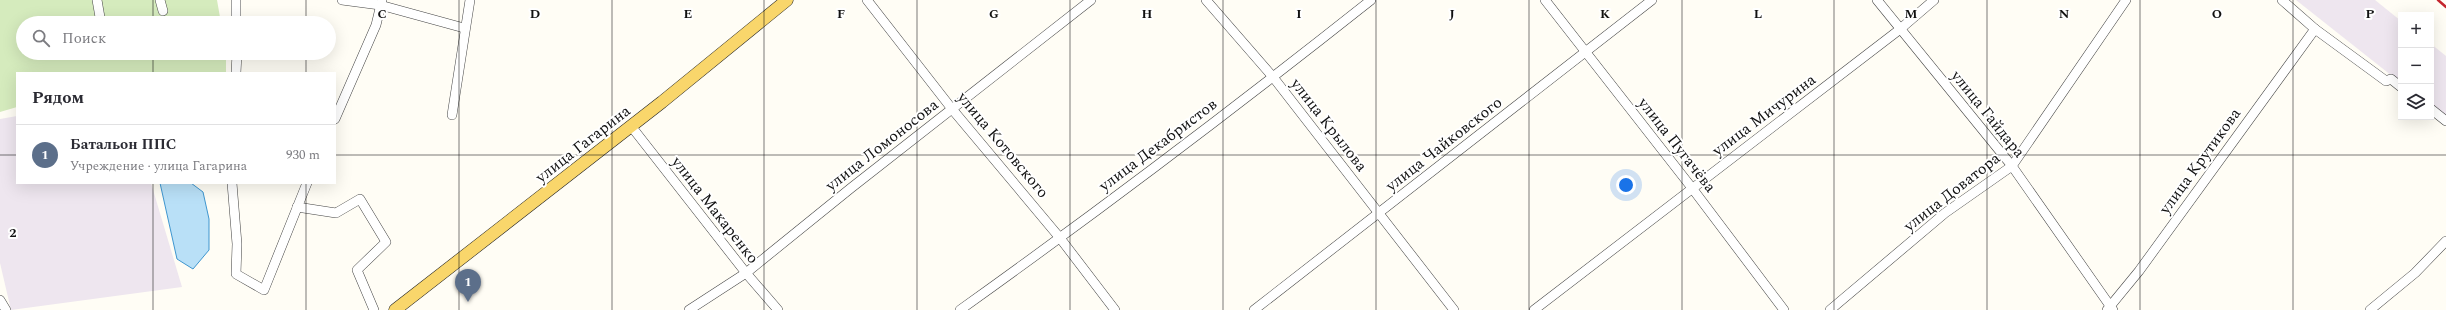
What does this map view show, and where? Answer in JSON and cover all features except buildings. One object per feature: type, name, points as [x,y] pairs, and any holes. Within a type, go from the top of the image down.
[{"type":"main road","name":"улица Гагарина","points":[[396,310],[632,126],[787,0]]},
{"type":"street","points":[[96,0],[99,16]]},
{"type":"street","points":[[160,0],[163,11]]},
{"type":"street","points":[[236,0],[236,16]]},
{"type":"street","points":[[342,0],[381,3],[464,28]]},
{"type":"street","points":[[452,115],[464,28],[470,0]]},
{"type":"street","name":"улица Котовского","points":[[867,0],[952,109],[1060,238],[1115,310]]},
{"type":"street","name":"улица Ломоносова","points":[[689,310],[746,273],[1091,0]]},
{"type":"street","name":"улица Крылова","points":[[1206,0],[1273,77],[1454,310]]},
{"type":"street","name":"улица Декабристов","points":[[960,310],[1060,238],[1273,77],[1371,0]]},
{"type":"street","name":"улица Пугачёва","points":[[1545,0],[1692,188],[1784,310]]},
{"type":"street","name":"улица Чайковского","points":[[1254,310],[1586,53],[1652,0]]},
{"type":"street","name":"улица Гайдара","points":[[1877,0],[2012,166],[2110,309]]},
{"type":"street","name":"улица Мичурина","points":[[1534,310],[1900,30],[1934,0]]},
{"type":"street","name":"улица Доватора","points":[[1830,310],[1945,214],[2012,166],[2126,0]]},
{"type":"street","points":[[2282,0],[2315,28],[2386,81],[2391,79],[2398,84]]},
{"type":"street","points":[[336,117],[376,25],[381,3]]},
{"type":"street","name":"улица Крутикова","points":[[2110,309],[2315,28]]},
{"type":"street","points":[[236,72],[237,60]]},
{"type":"street","points":[[2434,111],[2446,121]]},
{"type":"street","name":"улица Макаренко","points":[[632,126],[746,273],[778,310]]},
{"type":"street","points":[[232,184],[237,244],[236,274],[264,290],[290,228],[296,207],[307,184]]},
{"type":"street","points":[[296,207],[336,214],[360,199],[386,242],[357,270],[374,310]]},
{"type":"street","points":[[2370,310],[2415,273],[2446,241]]},
{"type":"street","points":[[0,300],[6,310]]},
{"type":"shaded area","points":[[2296,0],[2375,0],[2398,19],[2398,81]]},
{"type":"shaded area","points":[[2434,46],[2446,56],[2446,118],[2434,108]]},
{"type":"shaded area","points":[[16,116],[16,184],[151,184],[182,287],[11,310],[0,263],[0,119]]},
{"type":"green space","points":[[0,0],[217,0],[220,16],[16,16],[16,60],[226,60],[226,72],[16,72],[16,107],[0,112]]},
{"type":"water","points":[[160,184],[192,184],[203,192],[209,219],[209,250],[193,269],[177,259]]},
{"type":"railway","points":[[2438,0],[2446,7]]},
{"type":"place","name":"Батальон ППС","points":[[468,302]]}]
